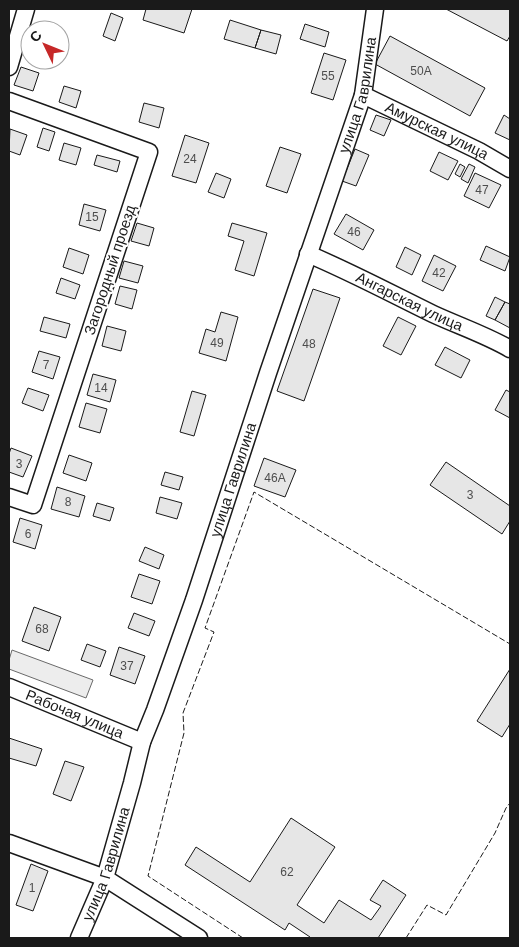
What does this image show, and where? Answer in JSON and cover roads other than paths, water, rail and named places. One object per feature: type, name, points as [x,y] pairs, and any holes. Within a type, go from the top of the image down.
[{"type":"street","points":[[9,66],[26,9]]},
{"type":"street","name":"улица Гаврилина","points":[[80,938],[105,878],[142,742],[194,600],[362,95],[371,12]]},
{"type":"street","name":"Амурская улица","points":[[362,95],[479,151],[510,169]]},
{"type":"street","name":"Загородный проезд","points":[[9,102],[149,152],[32,505],[9,497]]},
{"type":"street","name":"Ангарская улица","points":[[308,254],[349,271],[435,315],[510,350]]},
{"type":"street","name":"Рабочая улица","points":[[9,687],[142,742]]},
{"type":"street","points":[[9,843],[105,878],[199,938]]}]
